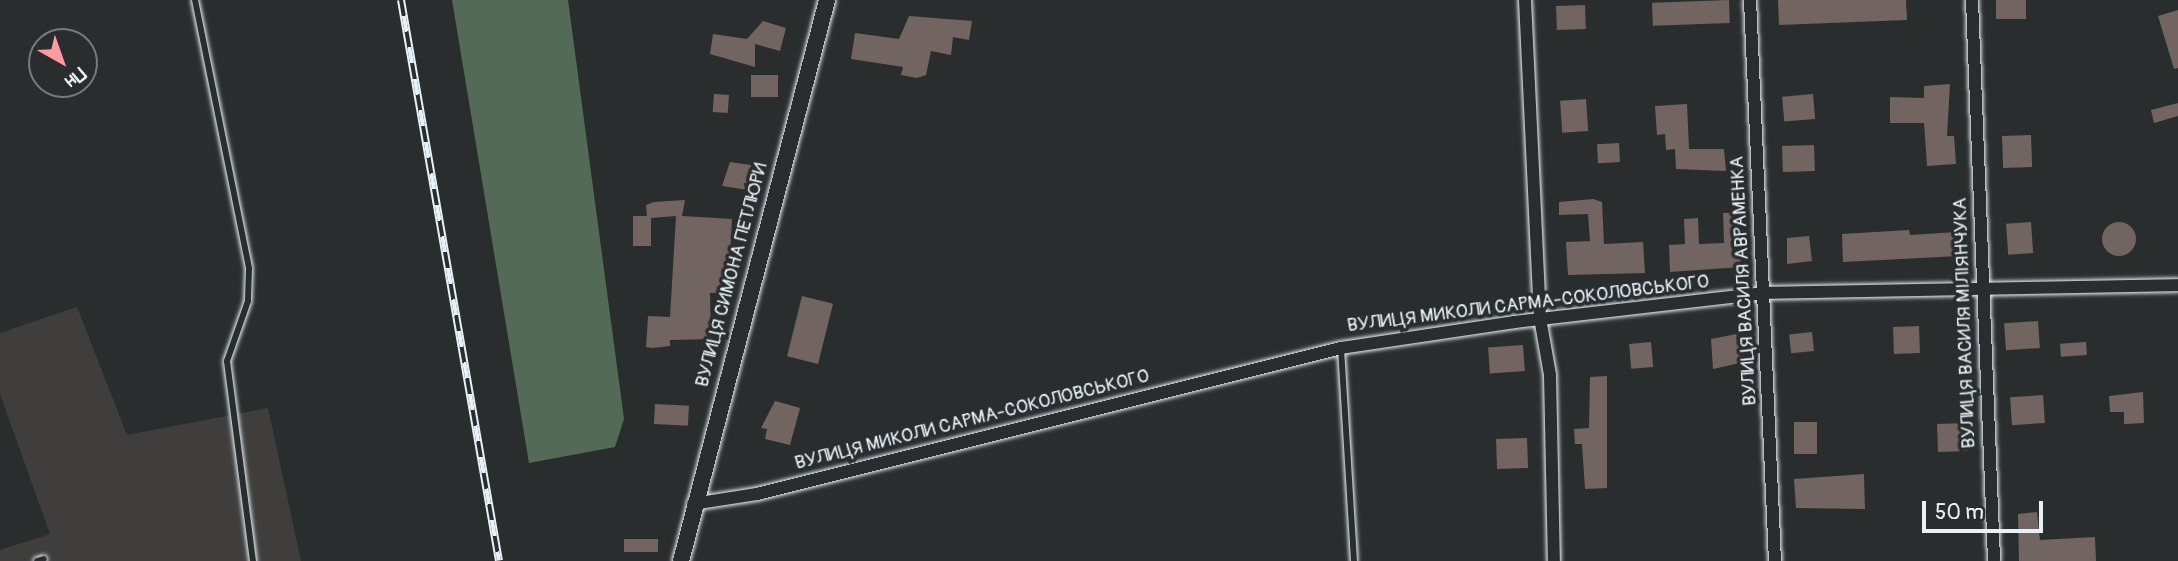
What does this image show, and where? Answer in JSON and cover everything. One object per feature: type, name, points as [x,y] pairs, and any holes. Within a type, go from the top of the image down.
[{"type":"street","name":"ВУЛИЦЯ СИМОНА ПЕТЛЮРИ","points":[[681,561],[693,504],[827,0]]},
{"type":"street","points":[[1525,0],[1540,318],[1549,366],[1554,561]]},
{"type":"street","name":"ВУЛИЦЯ ВАСИЛЯ АВРАМЕНКА","points":[[1750,0],[1775,561]]},
{"type":"street","name":"ВУЛИЦЯ ВАСИЛЯ МІЛІЯНЧУКА","points":[[1972,0],[1979,77],[1979,291],[1994,561]]},
{"type":"street","name":"ВУЛИЦЯ МИКОЛИ САРМА-СОКОЛОВСЬКОГО","points":[[693,504],[757,494],[1341,348],[1540,318],[1765,293],[1979,291],[2178,285]]},
{"type":"lane","points":[[195,0],[249,270],[248,301],[227,361],[253,561]]},
{"type":"lane","points":[[1341,348],[1354,561]]},
{"type":"shaded area","points":[[77,307],[127,435],[268,408],[301,561],[0,561],[0,550],[50,534],[0,394],[0,333]]},
{"type":"green space","points":[[452,0],[568,0],[624,419],[615,447],[529,463]]},
{"type":"building","points":[[1729,0],[1730,23],[1653,26],[1652,3]]},
{"type":"building","points":[[1778,0],[1906,0],[1907,20],[1779,25]]},
{"type":"building","points":[[1996,0],[2026,0],[2026,19],[1996,19]]},
{"type":"building","points":[[1585,5],[1586,29],[1557,30],[1556,6]]},
{"type":"building","points":[[2178,10],[2178,68],[2174,69],[2158,16]]},
{"type":"building","points":[[909,16],[972,21],[969,40],[953,37],[951,55],[931,51],[926,75],[917,78],[901,75],[903,67],[851,59],[855,33],[899,39]]},
{"type":"building","points":[[763,21],[786,28],[780,51],[755,44],[755,67],[710,54],[713,34],[747,39]]},
{"type":"building","points":[[751,75],[778,75],[778,97],[751,97]]},
{"type":"building","points":[[1950,84],[1947,136],[1954,136],[1956,164],[1927,166],[1924,123],[1890,123],[1890,97],[1924,98],[1924,86]]},
{"type":"building","points":[[714,94],[729,95],[728,113],[713,112]]},
{"type":"building","points":[[1813,94],[1815,119],[1784,122],[1782,97]]},
{"type":"building","points":[[1586,99],[1588,131],[1562,133],[1560,101]]},
{"type":"building","points":[[2178,103],[2178,116],[2154,123],[2151,110]]},
{"type":"building","points":[[1687,104],[1689,149],[1724,149],[1726,171],[1676,169],[1675,149],[1666,150],[1665,134],[1657,135],[1655,106]]},
{"type":"building","points":[[2031,135],[2032,167],[2003,168],[2002,136]]},
{"type":"building","points":[[1619,143],[1620,162],[1598,163],[1597,144]]},
{"type":"building","points":[[1814,145],[1815,171],[1783,172],[1782,146]]},
{"type":"building","points":[[730,162],[751,165],[748,190],[722,186]]},
{"type":"building","points":[[1593,199],[1602,202],[1604,244],[1643,242],[1645,273],[1568,275],[1566,242],[1590,241],[1588,214],[1559,215],[1559,202]]},
{"type":"building","points":[[685,200],[682,216],[732,219],[728,293],[710,293],[711,339],[670,340],[670,346],[646,347],[648,316],[670,317],[676,216],[651,218],[651,246],[633,246],[633,216],[647,216],[646,205],[654,202]]},
{"type":"building","points":[[1723,213],[1739,213],[1741,267],[1670,272],[1669,245],[1685,244],[1684,219],[1698,218],[1699,244],[1724,243]]},
{"type":"building","points":[[2031,222],[2033,253],[2008,255],[2006,224]]},
{"type":"building","points":[[2119,222],[2131,227],[2136,239],[2131,251],[2119,256],[2107,251],[2102,239],[2107,227]]},
{"type":"building","points":[[1909,230],[1910,235],[1957,232],[1959,256],[1843,262],[1842,234]]},
{"type":"building","points":[[1809,236],[1812,261],[1787,264],[1787,238]]},
{"type":"building","points":[[802,296],[833,304],[818,364],[787,356]]},
{"type":"building","points":[[2038,321],[2040,348],[2006,350],[2004,323]]},
{"type":"building","points":[[1919,326],[1920,353],[1894,354],[1893,327]]},
{"type":"building","points":[[1747,332],[1749,361],[1713,369],[1711,339]]},
{"type":"building","points":[[1812,332],[1814,351],[1791,353],[1789,334]]},
{"type":"building","points":[[1651,342],[1653,367],[1631,369],[1629,344]]},
{"type":"building","points":[[2086,342],[2087,355],[2061,357],[2060,344]]},
{"type":"building","points":[[1523,345],[1525,371],[1490,373],[1488,347]]},
{"type":"building","points":[[1607,376],[1607,488],[1585,489],[1582,444],[1575,444],[1574,429],[1589,428],[1590,377]]},
{"type":"building","points":[[2143,392],[2144,423],[2124,424],[2124,412],[2110,412],[2109,396]]},
{"type":"building","points":[[2043,395],[2045,423],[2012,425],[2010,397]]},
{"type":"building","points":[[775,401],[800,408],[790,445],[765,439],[767,429],[761,428]]},
{"type":"building","points":[[655,404],[689,406],[688,426],[654,424]]},
{"type":"building","points":[[1794,422],[1817,422],[1817,454],[1794,454]]},
{"type":"building","points":[[1966,423],[1967,451],[1938,452],[1937,424]]},
{"type":"building","points":[[1527,438],[1528,468],[1497,469],[1496,439]]},
{"type":"building","points":[[1864,474],[1865,509],[1796,508],[1794,479]]},
{"type":"building","points":[[2037,512],[2040,540],[2095,537],[2096,561],[2019,561],[2018,514]]},
{"type":"building","points":[[624,539],[658,539],[658,552],[624,552]]},
{"type":"railway","points":[[401,0],[499,561]]}]
